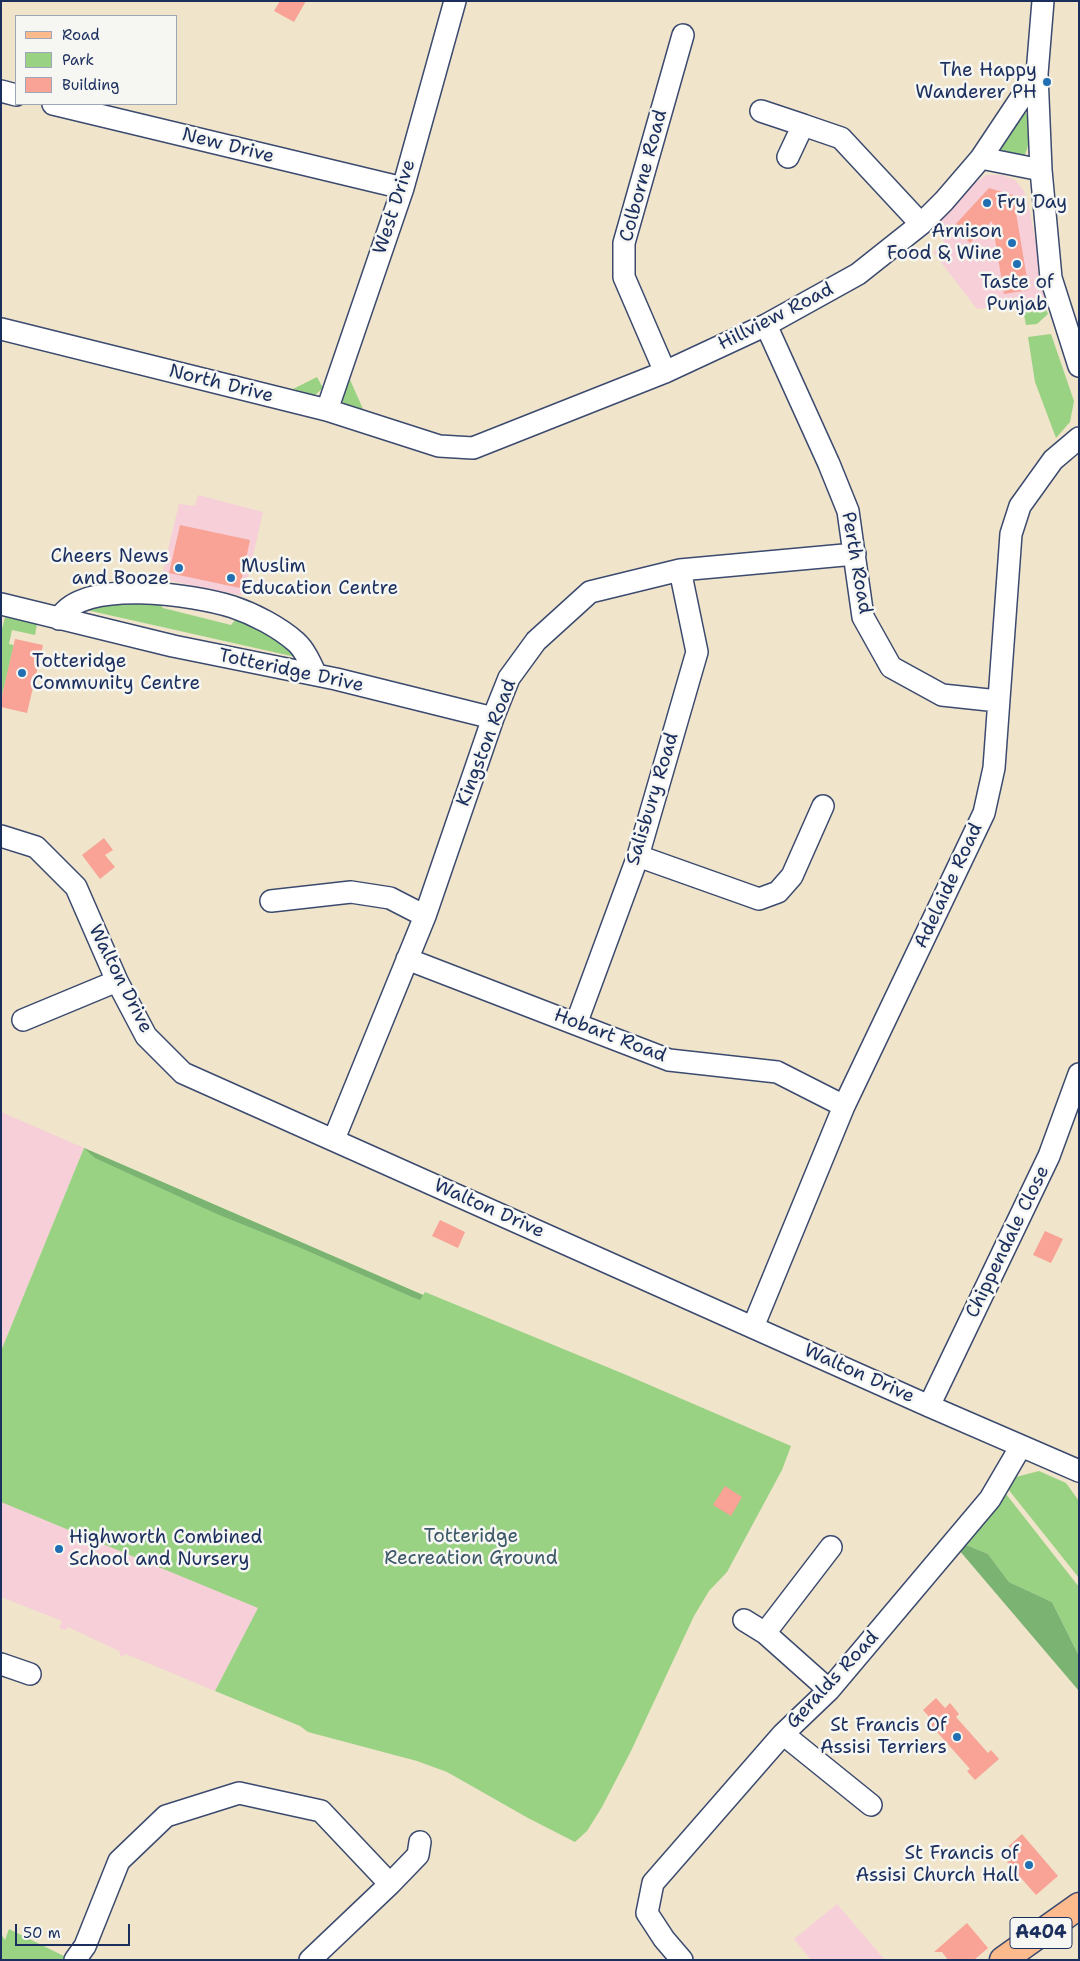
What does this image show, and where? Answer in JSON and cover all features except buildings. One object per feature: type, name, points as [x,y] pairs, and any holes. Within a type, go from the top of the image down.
[{"type":"main road","name":"A404","points":[[1003,1960],[1079,1906]]},
{"type":"street","name":"West Drive","points":[[327,410],[403,188],[455,1]]},
{"type":"street","points":[[1043,1],[1036,74],[1041,170],[1051,278],[1079,366]]},
{"type":"street","name":"Colborne Road","points":[[665,372],[624,278],[624,243],[683,35]]},
{"type":"street","name":"Hillview Road","points":[[439,446],[473,448],[665,372],[766,325],[858,274],[921,224],[981,158],[1036,74]]},
{"type":"street","points":[[1,91],[15,95]]},
{"type":"street","name":"New Drive","points":[[57,105],[403,188]]},
{"type":"street","points":[[761,111],[841,138],[921,224]]},
{"type":"street","points":[[788,157],[804,125]]},
{"type":"street","points":[[981,158],[1041,170]]},
{"type":"street","name":"Perth Road","points":[[766,325],[829,464],[848,511],[863,617],[891,667],[942,695],[998,701]]},
{"type":"street","name":"North Drive","points":[[1,329],[327,410],[439,446]]},
{"type":"street","name":"Adelaide Road","points":[[753,1327],[844,1106],[984,813],[994,768],[1011,534],[1020,506],[1053,460],[1079,438]]},
{"type":"street","name":"Kingston Road","points":[[334,1139],[425,916],[493,718],[509,678],[536,641],[590,592],[680,570],[855,554]]},
{"type":"street","name":"Salisbury Road","points":[[576,1024],[638,856],[698,652],[680,570]]},
{"type":"street","points":[[59,619],[63,610],[77,603],[102,596],[135,592],[192,597],[233,607],[277,629],[298,643],[316,675]]},
{"type":"street","name":"Totteridge Drive","points":[[1,604],[173,646],[316,675],[493,718]]},
{"type":"street","points":[[638,856],[759,899],[778,892],[792,876],[823,806]]},
{"type":"street","name":"Walton Drive","points":[[1,836],[36,847],[76,887],[117,981],[146,1036],[183,1073],[1079,1471]]},
{"type":"street","points":[[271,901],[351,892],[390,898],[425,916]]},
{"type":"street","name":"Hobart Road","points":[[407,959],[669,1060],[777,1072],[844,1106]]},
{"type":"street","points":[[23,1020],[117,981]]},
{"type":"street","name":"Chippendale Close","points":[[929,1406],[1049,1156],[1079,1074]]},
{"type":"street","name":"Geralds Road","points":[[682,1960],[664,1940],[647,1913],[653,1883],[783,1734],[829,1690],[990,1499],[1021,1446]]},
{"type":"street","points":[[764,1633],[831,1547]]},
{"type":"street","points":[[744,1620],[764,1633],[829,1690]]},
{"type":"street","points":[[1,1664],[30,1674]]},
{"type":"street","points":[[783,1734],[871,1805]]},
{"type":"street","points":[[75,1960],[85,1946],[119,1861],[166,1816],[239,1793],[320,1812],[390,1884]]},
{"type":"street","points":[[310,1960],[418,1855],[420,1842]]},
{"type":"shaded area","points":[[987,175],[1002,175],[1015,180],[1024,191],[1047,298],[977,309],[933,252],[945,243],[935,229],[943,216],[974,183]]},
{"type":"shaded area","points":[[198,495],[263,512],[244,596],[161,579],[179,504],[195,506]]},
{"type":"shaded area","points":[[1,1112],[84,1148],[1,1351]]},
{"type":"shaded area","name":"Highworth Combined School and Nursery","points":[[1,1502],[259,1608],[215,1691],[126,1654],[121,1657],[119,1651],[68,1627],[66,1630],[59,1628],[62,1621],[1,1597]]},
{"type":"shaded area","points":[[837,1904],[885,1960],[811,1960],[794,1939]]},
{"type":"green space","points":[[1020,112],[1026,113],[1030,129],[1029,143],[1022,159],[1007,157],[1000,148],[1002,140]]},
{"type":"green space","points":[[1041,299],[1048,314],[1037,324],[1026,325],[1023,310],[1025,302]]},
{"type":"green space","points":[[1051,334],[1074,401],[1070,422],[1056,438],[1035,382],[1028,337]]},
{"type":"green space","points":[[347,373],[363,409],[346,406],[341,399]]},
{"type":"green space","points":[[317,377],[323,388],[315,395],[293,389]]},
{"type":"green space","points":[[158,601],[163,608],[231,625],[236,619],[300,647],[300,658],[82,609],[83,604]]},
{"type":"green space","points":[[5,617],[37,624],[35,635],[12,630],[9,644],[14,645],[1,700],[1,633]]},
{"type":"green space","name":"Totteridge Recreation Ground","points":[[84,1148],[423,1295],[425,1292],[624,1374],[791,1446],[782,1470],[727,1572],[709,1591],[694,1616],[631,1751],[602,1807],[587,1831],[575,1842],[447,1772],[417,1761],[308,1732],[300,1726],[215,1691],[258,1608],[1,1502],[1,1351]]},
{"type":"green space","points":[[84,1148],[423,1295],[420,1300],[412,1297],[301,1248],[217,1214],[95,1158]]},
{"type":"green space","points":[[1039,1471],[1066,1483],[1079,1501],[1079,1578],[1008,1489],[1016,1477]]},
{"type":"green space","points":[[1006,1494],[1079,1587],[1079,1656],[1052,1602],[1009,1582],[988,1554],[964,1544]]},
{"type":"green space","points":[[964,1544],[988,1554],[1009,1582],[1052,1602],[1079,1656],[1079,1691],[959,1550]]},
{"type":"green space","points":[[9,1929],[66,1957],[64,1960],[2,1960],[1,1934],[5,1940]]},
{"type":"place","name":"The Happy Wanderer PH","points":[[1047,82]]},
{"type":"place","name":"Fry Day","points":[[987,203]]},
{"type":"place","name":"Arnison Food & Wine","points":[[1012,243]]},
{"type":"place","name":"Taste of Punjab","points":[[1017,264]]},
{"type":"place","name":"Cheers News and Booze","points":[[179,568]]},
{"type":"place","name":"Muslim Education Centre","points":[[231,578]]},
{"type":"place","name":"Totteridge Community Centre","points":[[22,673]]},
{"type":"place","name":"Highworth Combined School and Nursery","points":[[59,1549]]},
{"type":"place","name":"St Francis Of Assisi Terriers","points":[[957,1737]]},
{"type":"place","name":"St Francis of Assisi Church Hall","points":[[1029,1865]]}]
